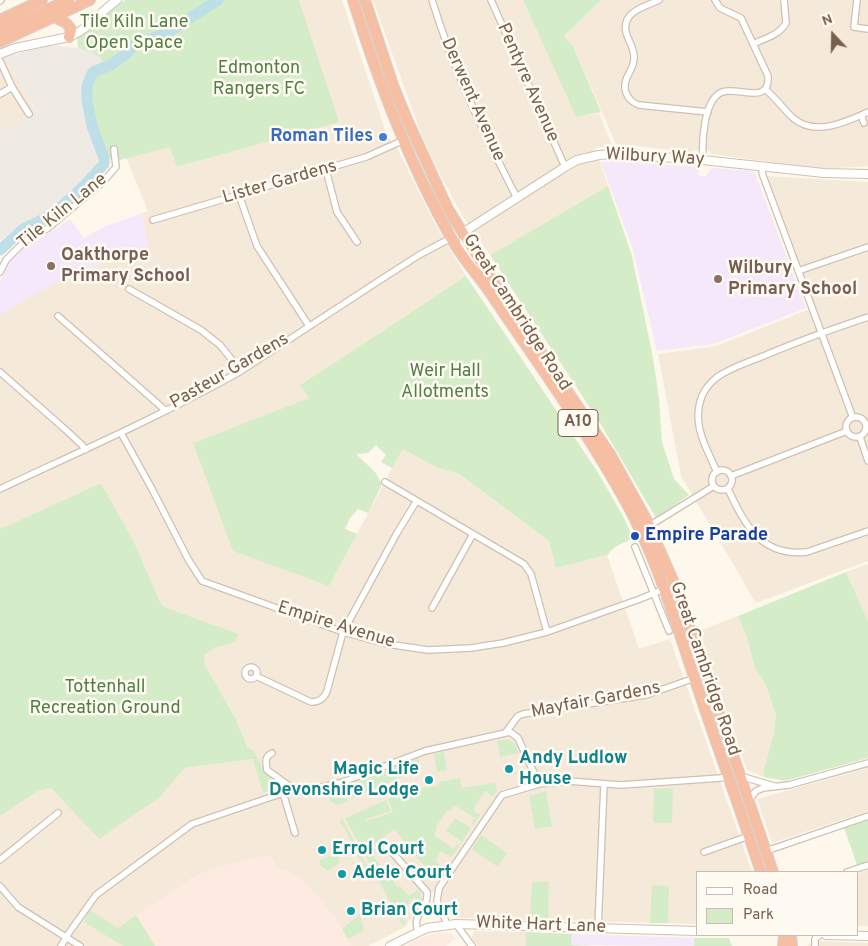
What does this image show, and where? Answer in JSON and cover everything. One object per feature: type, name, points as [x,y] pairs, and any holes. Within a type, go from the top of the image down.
[{"type":"highway","points":[[0,20],[41,0]]},
{"type":"highway","points":[[0,32],[68,0]]},
{"type":"highway","points":[[0,42],[90,0]]},
{"type":"highway","name":"Great Cambridge Road","points":[[353,0],[374,63],[404,140],[451,238],[604,463],[629,509],[694,678],[761,871]]},
{"type":"highway","name":"Great Cambridge Road","points":[[365,0],[400,101],[447,207],[481,263],[610,454],[649,526],[675,584],[773,871]]},
{"type":"highway","points":[[54,17],[71,28],[69,37]]},
{"type":"highway","name":"A10","points":[[447,207],[452,229],[451,238]]},
{"type":"street","points":[[0,54],[15,48],[69,37],[84,30],[117,0]]},
{"type":"street","name":"Derwent Avenue","points":[[432,0],[458,76],[490,146],[517,198]]},
{"type":"street","name":"Pentyre Avenue","points":[[491,0],[564,167]]},
{"type":"street","points":[[659,0],[633,13],[627,21],[625,31],[634,57],[634,63],[625,81],[627,94],[633,103],[640,105],[708,112]]},
{"type":"street","points":[[704,160],[704,137],[708,112],[715,98],[721,93],[733,91],[758,93],[766,89],[768,84],[768,76],[741,18],[720,8],[715,0]]},
{"type":"street","points":[[753,44],[777,34],[784,26],[786,23],[784,0]]},
{"type":"street","points":[[857,0],[854,28],[868,29]]},
{"type":"street","points":[[0,61],[12,87],[29,114]]},
{"type":"street","points":[[0,94],[12,87]]},
{"type":"street","points":[[766,89],[803,124],[824,127],[839,124],[868,112]]},
{"type":"street","points":[[861,115],[864,123]]},
{"type":"street","name":"Lister Gardens","points":[[153,220],[326,170],[366,157],[404,140]]},
{"type":"street","name":"Tile Kiln Lane","points":[[0,272],[6,260],[26,240],[47,229],[103,182],[116,168],[114,149]]},
{"type":"street","name":"Wilbury Way","points":[[464,234],[469,228],[564,167],[585,157],[608,154],[704,160],[824,173],[868,174]]},
{"type":"street","points":[[763,166],[762,173],[852,418]]},
{"type":"street","points":[[326,170],[337,212],[357,242]]},
{"type":"street","points":[[240,195],[257,246],[309,326]]},
{"type":"street","points":[[464,234],[465,247],[472,259],[475,271]]},
{"type":"street","name":"Pasteur Gardens","points":[[0,489],[120,433],[242,370],[413,259],[451,238]]},
{"type":"street","points":[[798,271],[868,247]]},
{"type":"street","points":[[129,289],[201,330],[220,345],[242,370]]},
{"type":"street","points":[[58,316],[166,410]]},
{"type":"street","points":[[717,472],[699,432],[699,410],[702,396],[715,378],[730,370],[821,333],[868,317]]},
{"type":"street","points":[[0,372],[67,431],[85,450]]},
{"type":"street","points":[[852,418],[860,418],[867,423],[865,431],[860,437],[852,437],[846,431],[846,424],[852,418]]},
{"type":"street","points":[[731,476],[846,431]]},
{"type":"street","name":"Empire Avenue","points":[[120,433],[152,489],[188,559],[202,581],[343,632],[387,644],[428,650],[455,650],[489,645],[547,632],[659,591]]},
{"type":"street","points":[[860,437],[868,461]]},
{"type":"street","points":[[726,471],[731,476],[732,482],[728,489],[720,490],[714,486],[712,479],[717,472],[726,471]]},
{"type":"street","points":[[385,482],[416,502],[510,555],[527,567],[547,632]]},
{"type":"street","points":[[649,526],[714,486]]},
{"type":"street","points":[[728,489],[752,531],[762,541],[776,549],[788,552],[807,552],[868,530]]},
{"type":"street","points":[[256,676],[311,702],[319,701],[325,696],[343,632],[416,502]]},
{"type":"street","points":[[432,608],[473,534]]},
{"type":"street","points":[[635,547],[659,591],[669,631]]},
{"type":"street","name":"Mayfair Gardens","points":[[504,733],[518,716],[523,714],[646,695],[694,678]]},
{"type":"street","points":[[515,720],[515,730],[538,784]]},
{"type":"street","points":[[61,946],[96,895],[192,824],[283,793],[340,783],[425,751],[504,733],[512,732],[518,738]]},
{"type":"street","points":[[272,753],[266,759],[267,770],[295,790]]},
{"type":"street","points":[[749,800],[759,790],[789,785],[868,763]]},
{"type":"street","points":[[447,924],[437,901],[439,888],[502,795],[538,784],[568,781],[604,784],[647,784],[728,776]]},
{"type":"street","points":[[740,776],[777,786]]},
{"type":"street","points":[[598,928],[604,784]]},
{"type":"street","points":[[283,793],[294,833]]},
{"type":"street","points":[[0,860],[58,813]]},
{"type":"street","points":[[766,851],[868,816]]},
{"type":"street","points":[[704,852],[749,836]]},
{"type":"street","points":[[392,852],[429,891],[427,901],[416,919],[418,931]]},
{"type":"street","points":[[850,871],[868,865]]},
{"type":"street","points":[[0,886],[18,907],[80,946]]},
{"type":"street","name":"White Hart Lane","points":[[390,946],[401,944],[418,931],[447,924],[696,930]]},
{"type":"street","points":[[456,924],[472,946]]},
{"type":"shaded area","points":[[299,0],[342,0],[387,135],[398,150],[437,228],[466,276],[301,384],[310,398],[193,443],[329,586],[403,448],[438,468],[459,474],[549,541],[556,568],[607,555],[639,649],[670,639],[752,871],[696,871],[696,924],[460,918],[448,914],[444,910],[440,892],[429,892],[405,927],[368,946],[351,946],[342,929],[321,900],[299,878],[281,870],[270,855],[212,869],[190,879],[155,946],[0,946],[0,816],[10,808],[38,791],[51,788],[160,797],[185,768],[253,759],[236,719],[205,665],[203,655],[214,648],[235,642],[239,634],[162,606],[134,542],[101,483],[0,529],[0,314],[52,283],[117,257],[149,257],[142,213],[148,211],[126,157],[170,147],[178,167],[338,122]]},
{"type":"shaded area","points":[[373,0],[523,0],[576,117],[599,113],[612,146],[595,148],[608,186],[490,255],[462,215],[437,169],[421,134]]},
{"type":"shaded area","points":[[601,0],[868,0],[868,166],[822,169],[712,154],[709,151],[696,150],[691,152],[616,144],[573,46],[564,36]]},
{"type":"shaded area","points":[[50,45],[78,48],[90,51],[101,57],[102,62],[85,74],[88,125],[100,156],[94,169],[66,200],[53,209],[22,223],[0,241],[0,132],[37,112],[5,57]]},
{"type":"shaded area","points":[[5,57],[37,113],[0,132],[0,60]]},
{"type":"shaded area","name":"Wilbury Primary School","points":[[614,161],[697,167],[699,169],[698,175],[705,177],[712,168],[754,171],[806,308],[714,344],[657,351],[633,250],[601,162]]},
{"type":"shaded area","points":[[767,176],[868,182],[868,561],[756,603],[681,476],[658,354],[716,346],[815,307]]},
{"type":"shaded area","name":"Oakthorpe Primary School","points":[[142,213],[149,257],[117,257],[52,284],[0,315],[0,282],[10,261],[27,245],[50,233],[70,219],[84,238],[104,227]]},
{"type":"shaded area","points":[[868,564],[868,621],[846,572]]},
{"type":"shaded area","points":[[738,616],[748,641],[755,669],[765,683],[776,715],[773,736],[764,769],[764,777],[747,770],[699,631]]},
{"type":"shaded area","points":[[868,768],[868,811],[772,843],[757,799]]},
{"type":"shaded area","points":[[270,855],[281,870],[290,872],[299,878],[321,900],[342,929],[351,946],[155,946],[136,915],[190,879],[212,869]]},
{"type":"shaded area","points":[[868,870],[868,926],[858,926],[858,874]]},
{"type":"shaded area","points":[[474,931],[526,932],[526,946],[477,946],[472,938]]},
{"type":"shaded area","points":[[439,932],[450,933],[456,938],[446,946],[409,946],[408,944],[423,937]]},
{"type":"shaded area","points":[[572,934],[694,938],[694,946],[571,945]]},
{"type":"shaded area","points":[[812,941],[817,945],[820,941],[868,943],[868,946],[808,946]]},
{"type":"green space","name":"Edmonton Rangers FC","points":[[125,0],[299,0],[339,122],[177,167],[170,147],[116,161],[100,156],[88,125],[82,91],[85,74],[102,62],[100,57],[90,51],[78,48],[77,37]]},
{"type":"green space","points":[[523,0],[601,0],[564,36],[573,46],[601,112],[576,117]]},
{"type":"green space","points":[[608,186],[632,256],[653,358],[659,399],[662,442],[674,479],[689,495],[656,518],[600,423],[490,255]]},
{"type":"green space","name":"Weir Hall Allotments","points":[[466,276],[597,471],[623,516],[633,538],[615,547],[607,555],[556,568],[549,541],[459,474],[438,468],[403,449],[392,468],[381,462],[386,455],[376,445],[368,453],[356,454],[375,472],[382,484],[368,513],[358,509],[350,518],[345,529],[357,534],[329,586],[233,551],[193,443],[309,398],[300,385]]},
{"type":"green space","name":"Tottenhall Recreation Ground","points":[[101,483],[134,542],[162,606],[239,634],[235,642],[214,648],[204,655],[205,665],[236,719],[248,748],[253,750],[264,770],[283,785],[263,793],[253,759],[185,768],[160,797],[99,839],[51,788],[38,791],[0,816],[0,529]]},
{"type":"green space","points":[[846,572],[868,621],[868,758],[785,781],[764,777],[764,769],[773,736],[776,715],[765,683],[755,669],[748,641],[738,616]]},
{"type":"green space","points":[[507,739],[515,744],[519,753],[500,757],[497,741]]},
{"type":"green space","points":[[444,752],[447,770],[437,772],[434,754]]},
{"type":"green space","points":[[419,758],[419,769],[350,799],[344,787]]},
{"type":"green space","points":[[460,778],[462,788],[493,783],[497,791],[493,796],[485,791],[475,806],[474,811],[480,815],[473,825],[471,824],[475,818],[454,805],[436,827],[434,835],[454,849],[457,844],[460,845],[451,857],[440,851],[436,862],[444,867],[436,880],[394,829],[368,849],[398,887],[400,886],[409,896],[419,889],[422,899],[421,901],[413,897],[401,917],[406,922],[403,926],[345,818],[386,800],[391,811],[366,819],[366,821],[393,812],[388,799],[418,785],[422,788],[438,786],[439,782]]},
{"type":"green space","points":[[341,788],[348,800],[338,805],[331,802],[325,792]]},
{"type":"green space","points":[[673,788],[672,823],[653,823],[654,789]]},
{"type":"green space","points":[[546,791],[552,826],[535,829],[529,796]]},
{"type":"green space","points":[[342,818],[374,879],[369,874],[365,875],[364,863],[357,856],[356,846],[339,822]]},
{"type":"green space","points":[[455,818],[471,828],[462,842],[446,831]]},
{"type":"green space","points":[[868,820],[868,862],[857,865],[844,828]]},
{"type":"green space","points":[[481,835],[507,853],[498,867],[472,849]]},
{"type":"green space","points":[[350,843],[354,846],[355,850],[349,849],[339,857],[339,863],[330,870],[320,865],[320,860],[338,852]]},
{"type":"green space","points":[[532,882],[549,882],[548,920],[530,920]]},
{"type":"green space","points":[[652,885],[669,886],[668,923],[650,923]]},
{"type":"green space","points":[[90,910],[118,928],[136,915],[155,946],[123,946],[84,922]]},
{"type":"green space","points":[[360,914],[364,930],[348,939],[342,929]]},
{"type":"green space","points":[[526,932],[572,934],[571,945],[591,946],[526,946]]},
{"type":"green space","points":[[694,938],[729,938],[732,946],[694,946]]},
{"type":"waterway","points":[[0,250],[23,229],[44,219],[63,205],[104,164],[104,158],[92,126],[87,100],[87,86],[93,72],[111,65],[126,54],[134,45],[165,34],[218,0]]},
{"type":"place","name":"Roman Tiles","points":[[383,137]]},
{"type":"place","name":"Oakthorpe Primary School","points":[[51,266]]},
{"type":"place","name":"Wilbury Primary School","points":[[718,279]]},
{"type":"place","name":"Empire Parade","points":[[635,536]]},
{"type":"place","name":"Andy Ludlow House","points":[[509,769]]},
{"type":"place","name":"Magic Life Devonshire Lodge","points":[[429,780]]},
{"type":"place","name":"Errol Court","points":[[322,850]]},
{"type":"place","name":"Adele Court","points":[[342,874]]},
{"type":"place","name":"Brian Court","points":[[351,911]]},
{"type":"park label","name":"Tile Kiln Lane Open Space","points":[[134,33]]}]
